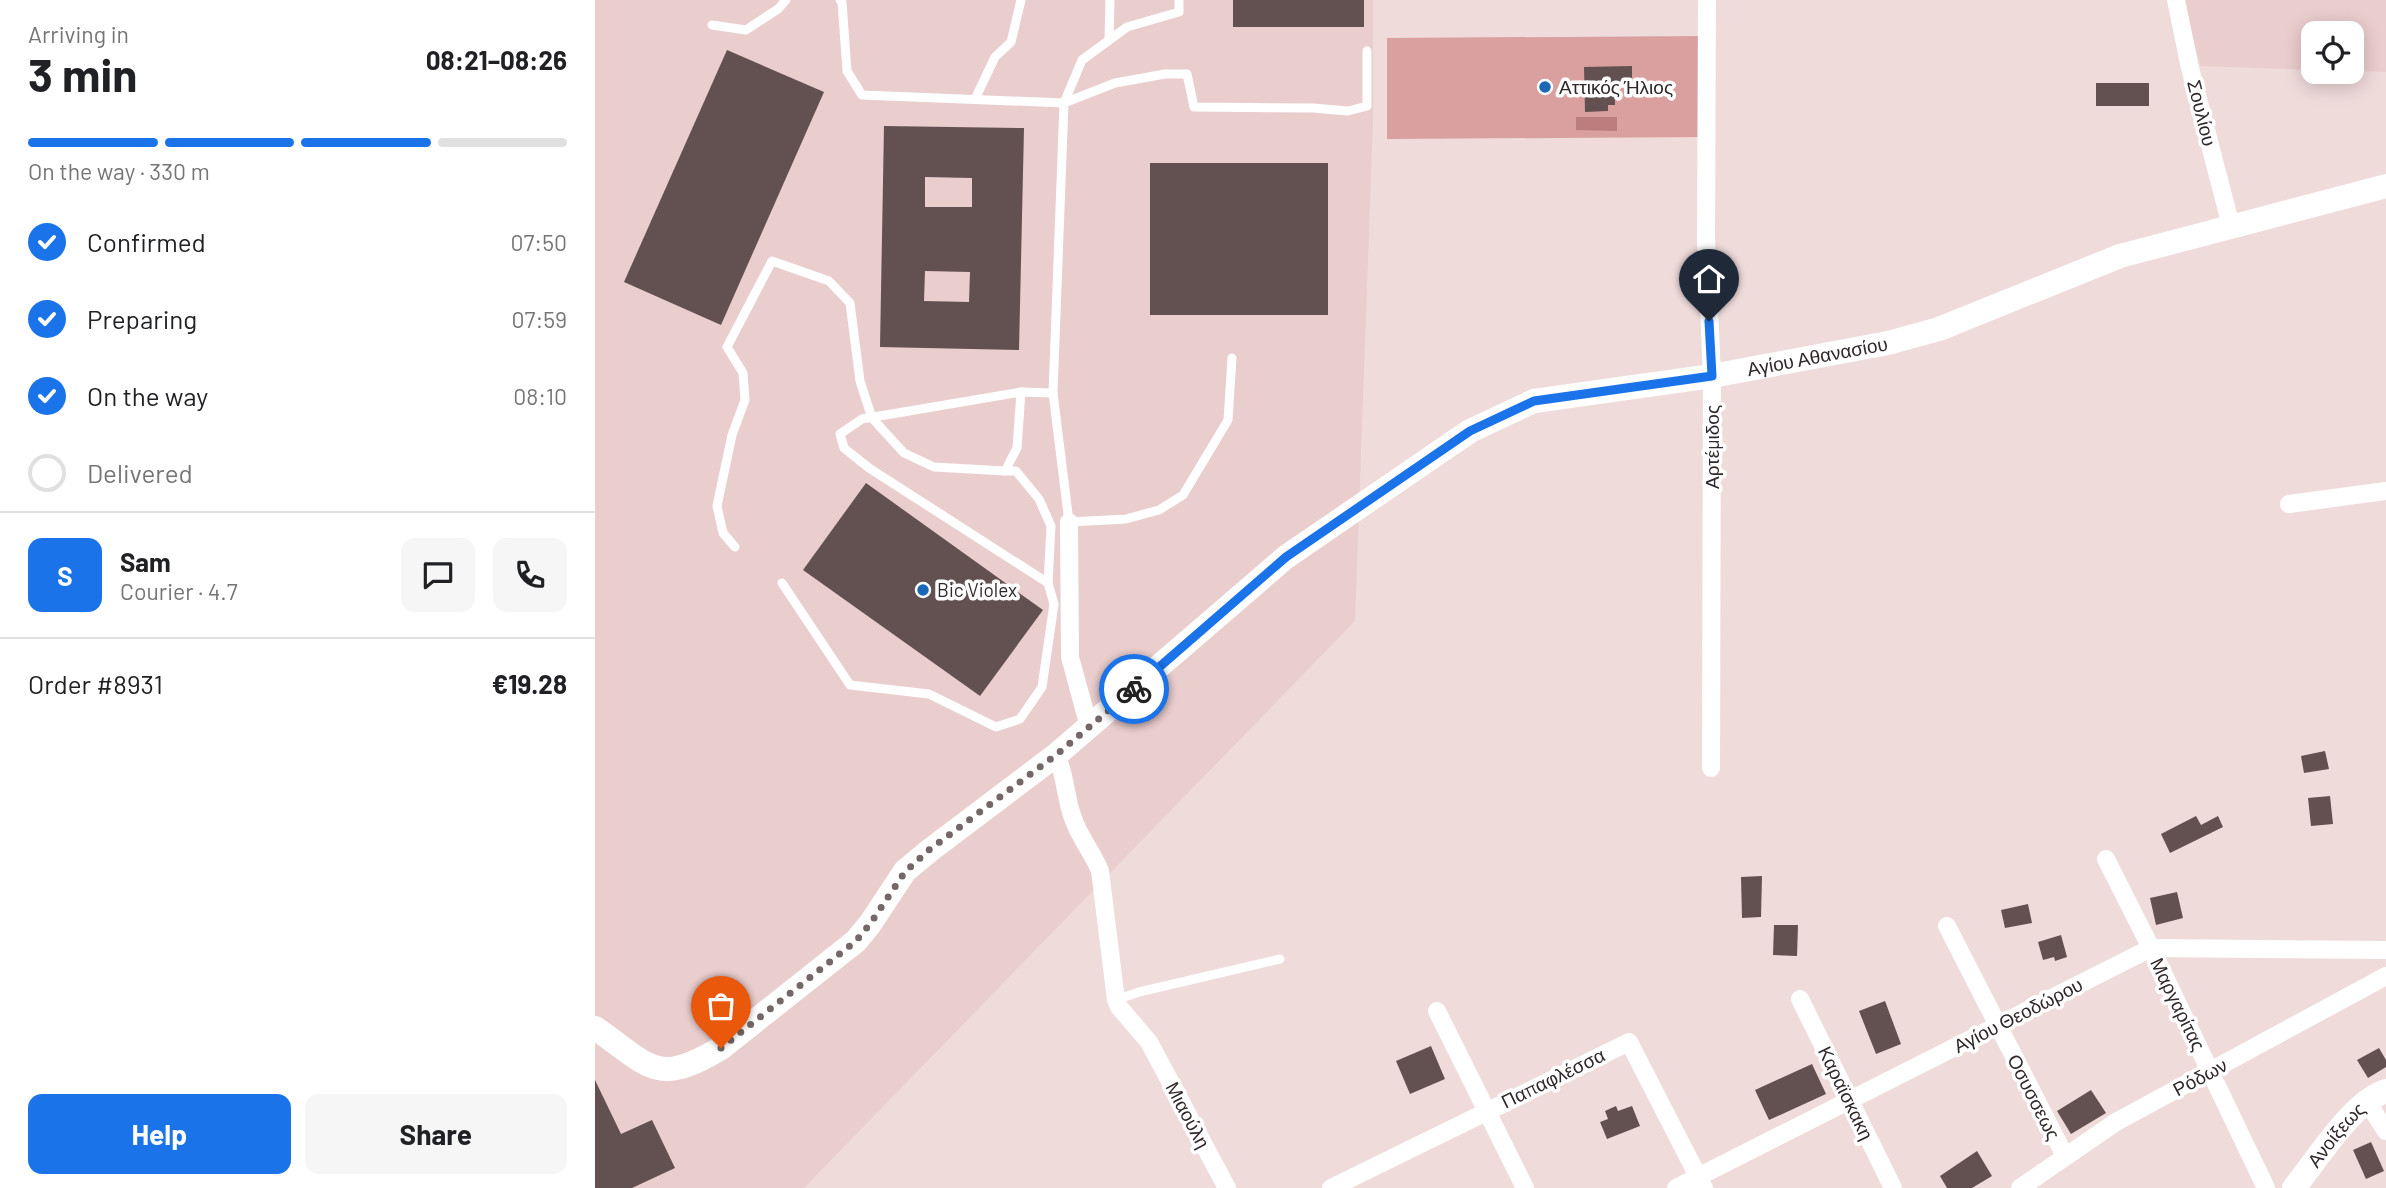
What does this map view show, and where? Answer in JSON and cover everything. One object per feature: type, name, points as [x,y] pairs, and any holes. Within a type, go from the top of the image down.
[{"type":"street","name":"Αρτέμιδος","points":[[1707,0],[1706,240],[1712,376],[1711,768]]},
{"type":"street","name":"Σουλίου","points":[[2176,0],[2190,68],[2231,226]]},
{"type":"street","name":"Αγίου Αθανασίου","points":[[595,1028],[641,1063],[655,1068],[669,1069],[698,1062],[721,1048],[856,941],[905,872],[929,850],[1056,755],[1286,557],[1470,431],[1534,401],[1712,376],[1888,344],[1939,329],[2120,256],[2386,186]]},
{"type":"street","points":[[2289,504],[2386,491]]},
{"type":"street","points":[[1069,522],[1070,657],[1089,727]]},
{"type":"street","points":[[1056,755],[1062,766],[1077,830],[1100,872],[1116,1000]]},
{"type":"street","name":"Μαργαρίτας","points":[[2106,859],[2266,1188]]},
{"type":"street","name":"Οσυσσεως","points":[[1947,926],[2064,1156]]},
{"type":"street","name":"Αγίου Θεοδώρου","points":[[1676,1188],[1701,1182],[1850,1100],[2151,948],[2386,950]]},
{"type":"street","name":"Ρόδων","points":[[2020,1188],[2116,1122],[2386,976]]},
{"type":"street","name":"Καραϊσκακη","points":[[1800,999],[1893,1188]]},
{"type":"street","name":"Μιαούλη","points":[[1116,1000],[1149,1042],[1227,1188]]},
{"type":"street","points":[[1437,1011],[1525,1188]]},
{"type":"street","name":"Παπαφλέσσα","points":[[1331,1188],[1629,1042],[1701,1182]]},
{"type":"street","points":[[2376,1096],[2386,1131]]},
{"type":"street","name":"Ανοίξεως","points":[[2294,1188],[2355,1111],[2376,1096]]},
{"type":"lane","points":[[712,25],[746,30],[778,9],[786,0]]},
{"type":"lane","points":[[840,0],[847,71],[862,95],[1063,103],[1115,83],[1165,74],[1187,74],[1193,107],[1348,111],[1367,106],[1367,51]]},
{"type":"lane","points":[[975,99],[995,57],[1011,42],[1020,0]]},
{"type":"lane","points":[[1109,40],[1110,0]]},
{"type":"lane","points":[[1179,0],[1179,12],[1127,27],[1082,60],[1063,103],[1053,393],[1069,522],[1126,519],[1159,510],[1183,495],[1228,420],[1232,358]]},
{"type":"lane","points":[[735,547],[723,533],[717,506],[732,435],[745,400],[743,373],[727,347],[772,261],[829,281],[850,303],[859,381],[872,418],[904,453],[934,467],[1016,471],[1039,499],[1051,526],[1048,583],[1055,604],[1042,687],[1020,719],[996,727],[929,694],[850,685],[782,583]]},
{"type":"lane","points":[[1048,583],[869,468],[844,448],[840,433],[862,419],[1021,392],[1053,393]]},
{"type":"lane","points":[[1005,471],[1017,448],[1021,392]]},
{"type":"lane","points":[[1116,1000],[1139,992],[1280,959]]},
{"type":"shaded area","points":[[595,0],[1373,0],[1373,120],[1355,621],[804,1188],[595,1188]]},
{"type":"shaded area","points":[[2184,0],[2386,0],[2386,72],[2364,71],[2364,21],[2301,21],[2301,70],[2200,66]]},
{"type":"shaded area","name":"Αττικός Ήλιος","points":[[1702,36],[1703,137],[1387,139],[1387,38]]},
{"type":"shaded area","points":[[1576,117],[1617,117],[1617,131],[1576,130]]},
{"type":"building","points":[[1233,0],[1364,0],[1364,27],[1233,27]]},
{"type":"building","points":[[727,50],[824,92],[721,325],[624,282]]},
{"type":"building","points":[[1632,66],[1632,82],[1615,82],[1615,105],[1608,105],[1608,111],[1585,112],[1584,67]]},
{"type":"building","points":[[2096,83],[2149,83],[2149,106],[2096,106]]},
{"type":"building","points":[[884,126],[1024,128],[1019,350],[880,347]],"holes":[[[925,177],[972,178],[972,207],[925,207]],[[925,271],[970,272],[969,302],[924,301]]]},
{"type":"building","points":[[1150,163],[1328,163],[1328,315],[1150,315]]},
{"type":"building","name":"Bic Violex","points":[[866,483],[1043,610],[980,696],[803,570]]},
{"type":"building","points":[[2325,751],[2329,769],[2304,773],[2301,756]]},
{"type":"building","points":[[2330,796],[2333,824],[2311,826],[2308,798]]},
{"type":"building","points":[[2196,816],[2201,825],[2218,816],[2223,827],[2170,853],[2161,834]]},
{"type":"building","points":[[1762,876],[1761,917],[1742,918],[1741,877]]},
{"type":"building","points":[[2177,892],[2183,918],[2156,925],[2150,898]]},
{"type":"building","points":[[2028,904],[2032,923],[2005,928],[2001,910]]},
{"type":"building","points":[[1774,925],[1798,925],[1797,956],[1773,955]]},
{"type":"building","points":[[2061,935],[2067,957],[2055,961],[2054,957],[2043,960],[2038,942]]},
{"type":"building","points":[[1885,1001],[1901,1044],[1876,1054],[1859,1011]]},
{"type":"building","points":[[1431,1046],[1445,1079],[1410,1094],[1396,1061]]},
{"type":"building","points":[[2379,1048],[2386,1060],[2386,1067],[2368,1078],[2357,1060]]},
{"type":"building","points":[[1812,1064],[1826,1094],[1769,1120],[1755,1090]]},
{"type":"building","points":[[595,1080],[621,1134],[652,1120],[675,1168],[632,1188],[595,1188]]},
{"type":"building","points":[[2091,1090],[2106,1113],[2071,1134],[2057,1111]]},
{"type":"building","points":[[1616,1106],[1618,1111],[1632,1106],[1640,1126],[1607,1139],[1600,1122],[1608,1119],[1605,1111]]},
{"type":"building","points":[[2371,1142],[2384,1171],[2366,1179],[2353,1150]]},
{"type":"building","points":[[1977,1151],[1992,1176],[1972,1188],[1947,1188],[1940,1176]]},
{"type":"way so far","points":[[721,1048],[856,941],[905,872],[929,850],[1056,755],[1134,689]]},
{"type":"place","name":"Αττικός Ήλιος","points":[[1545,87]]},
{"type":"place","name":"Bic Violex","points":[[923,590]]},
{"type":"route","points":[[1134,689],[1286,557],[1470,431],[1534,401],[1712,376],[1709,321]]}]
